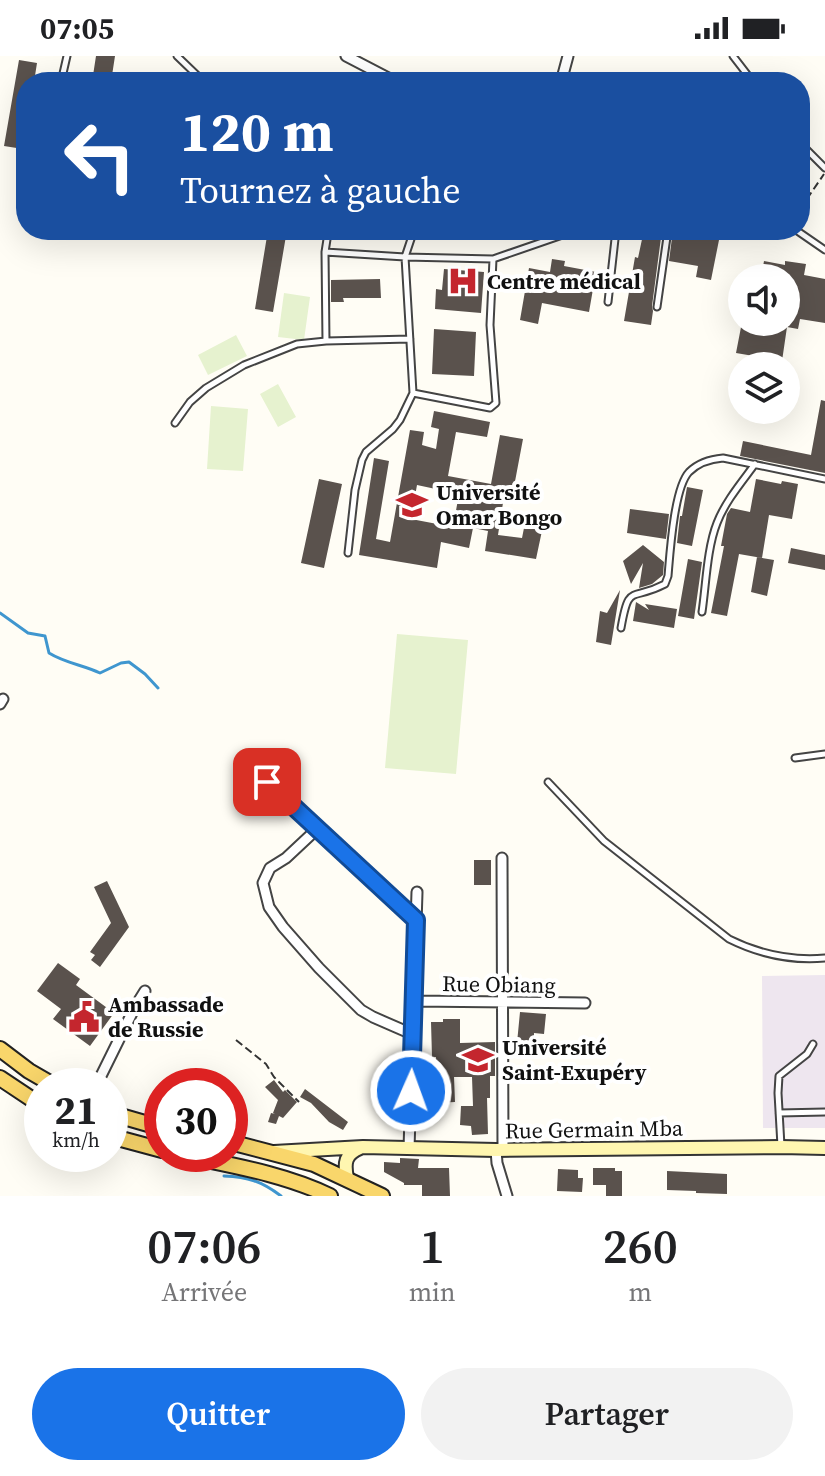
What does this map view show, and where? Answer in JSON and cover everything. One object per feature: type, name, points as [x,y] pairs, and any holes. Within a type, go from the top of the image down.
[{"type":"main road","points":[[0,1049],[25,1068]]},
{"type":"main road","points":[[0,1078],[24,1094]]},
{"type":"main road","points":[[248,1146],[314,1164],[382,1196]]},
{"type":"main road","points":[[248,1170],[272,1175],[299,1190],[330,1196]]},
{"type":"street","points":[[346,56],[377,72]]},
{"type":"street","points":[[267,782],[416,920]]},
{"type":"street","points":[[317,829],[286,858],[270,868],[263,883],[269,907],[319,968],[361,1010],[412,1034]]},
{"type":"street","points":[[502,858],[497,1163],[507,1196]]},
{"type":"street","points":[[409,1149],[417,892]]},
{"type":"street","points":[[105,1068],[145,991]]},
{"type":"street","name":"Rue Obiang","points":[[414,1001],[585,1003]]},
{"type":"street","points":[[347,1178],[346,1159],[363,1147]]},
{"type":"street","name":"Rue Germain Mba","points":[[271,1152],[363,1147],[499,1150],[825,1148]]},
{"type":"lane","points":[[177,56],[194,72]]},
{"type":"lane","points":[[733,56],[745,72]]},
{"type":"lane","points":[[810,154],[825,170]]},
{"type":"lane","points":[[326,341],[327,240]]},
{"type":"lane","points":[[348,553],[355,490],[362,460],[366,452],[400,420],[413,393],[405,257],[411,240]]},
{"type":"lane","points":[[325,252],[493,259],[548,240]]},
{"type":"lane","points":[[608,302],[615,240]]},
{"type":"lane","points":[[657,307],[667,240]]},
{"type":"lane","points":[[413,393],[490,408],[496,403],[490,325],[493,259]]},
{"type":"lane","points":[[175,423],[197,395],[236,370],[297,344],[410,339]]},
{"type":"lane","points":[[621,628],[627,599],[633,594],[665,584],[681,487],[688,473],[711,459],[723,458],[825,479]]},
{"type":"lane","points":[[702,612],[716,524],[755,464]]},
{"type":"lane","points":[[795,758],[825,754]]},
{"type":"lane","points":[[548,782],[604,841],[729,939],[751,950],[772,955],[808,960],[825,958]]},
{"type":"lane","points":[[781,1147],[779,1076],[807,1054],[813,1044]]},
{"type":"lane","points":[[779,1113],[825,1112]]},
{"type":"path","points":[[810,195],[825,170]]},
{"type":"path","points":[[236,1040],[266,1064],[274,1077],[299,1102]]},
{"type":"shaded area","points":[[825,975],[825,1128],[763,1128],[762,976]]},
{"type":"green space","points":[[284,293],[310,297],[304,340],[278,337]]},
{"type":"green space","points":[[236,335],[247,356],[208,375],[198,355]]},
{"type":"green space","points":[[278,384],[296,417],[278,427],[260,394]]},
{"type":"green space","points":[[211,406],[248,409],[243,471],[207,469]]},
{"type":"green space","points":[[397,634],[468,640],[456,774],[385,768]]},
{"type":"building","points":[[96,56],[115,56],[113,72],[94,72]]},
{"type":"building","points":[[19,60],[37,63],[36,72],[17,72]]},
{"type":"building","points":[[16,77],[16,148],[4,146]]},
{"type":"building","points":[[266,240],[285,240],[273,312],[255,309]]},
{"type":"building","points":[[642,240],[661,240],[651,325],[624,321],[635,257],[638,258]]},
{"type":"building","points":[[672,240],[719,240],[711,280],[696,277],[698,266],[669,261]]},
{"type":"building","points":[[552,259],[565,261],[564,266],[596,272],[589,312],[542,303],[538,324],[520,320],[529,268],[550,272]]},
{"type":"building","points":[[785,261],[806,264],[804,275],[825,279],[825,323],[800,319],[800,264],[785,264]]},
{"type":"building","points":[[444,269],[484,272],[481,313],[435,309],[436,289],[442,290]]},
{"type":"building","points":[[380,279],[381,298],[343,298],[344,302],[331,302],[331,280]]},
{"type":"building","points":[[434,329],[476,332],[474,376],[432,374]]},
{"type":"building","points":[[739,336],[786,336],[783,352],[736,352]]},
{"type":"building","points":[[821,400],[825,401],[825,473],[740,456],[743,441],[811,455]]},
{"type":"building","points":[[434,411],[490,422],[487,437],[456,432],[448,476],[491,484],[500,435],[523,439],[513,492],[505,490],[498,535],[522,538],[525,523],[543,526],[536,559],[485,551],[488,531],[473,528],[469,548],[441,542],[437,568],[359,555],[374,458],[389,461],[376,539],[390,542],[410,430],[424,432],[422,445],[436,449],[439,429],[431,427]],"holes":[[[417,485],[459,494],[453,527],[411,519]]]},
{"type":"building","points":[[319,479],[342,484],[324,568],[301,563]]},
{"type":"building","points":[[756,479],[798,484],[792,519],[769,515],[762,558],[739,554],[727,616],[711,613],[727,514],[731,508],[750,512]]},
{"type":"building","points":[[687,487],[703,490],[692,546],[677,543]]},
{"type":"building","points":[[630,509],[669,514],[666,539],[627,533]]},
{"type":"building","points":[[643,545],[664,562],[663,575],[652,584],[639,588],[643,563],[631,584],[623,561]]},
{"type":"building","points":[[791,548],[825,555],[825,570],[788,563]]},
{"type":"building","points":[[757,557],[774,560],[767,596],[751,592]]},
{"type":"building","points":[[688,559],[702,562],[694,619],[678,616]]},
{"type":"building","points":[[620,590],[611,645],[596,642],[600,611],[607,613]]},
{"type":"building","points":[[636,602],[649,610],[645,604],[677,609],[674,628],[633,621]]},
{"type":"building","points":[[474,860],[491,860],[491,885],[474,885]]},
{"type":"building","points":[[107,881],[129,927],[100,967],[91,960],[95,955],[90,952],[111,923],[94,887]]},
{"type":"building","points":[[58,963],[80,979],[76,985],[114,1013],[90,1046],[53,1019],[61,1009],[37,991]]},
{"type":"building","points":[[520,1012],[546,1014],[544,1034],[534,1033],[534,1045],[517,1043]]},
{"type":"building","points":[[443,1019],[460,1019],[460,1043],[495,1042],[495,1076],[490,1076],[490,1098],[487,1098],[488,1134],[472,1135],[471,1126],[460,1125],[461,1106],[473,1106],[472,1077],[454,1077],[455,1102],[435,1103],[436,1057],[432,1057],[431,1022],[443,1022]]},
{"type":"building","points":[[274,1080],[283,1092],[285,1090],[297,1102],[283,1118],[279,1116],[276,1124],[268,1122],[271,1113],[275,1114],[278,1100],[265,1087]]},
{"type":"building","points":[[305,1089],[348,1122],[343,1130],[300,1097]]},
{"type":"building","points":[[400,1158],[419,1159],[418,1168],[449,1168],[450,1196],[422,1196],[422,1185],[404,1185],[384,1172],[384,1162],[400,1163]]},
{"type":"building","points":[[593,1168],[622,1171],[622,1196],[606,1196],[606,1185],[593,1185]]},
{"type":"building","points":[[558,1169],[578,1170],[578,1178],[583,1178],[582,1192],[557,1191]]},
{"type":"building","points":[[667,1171],[727,1174],[727,1194],[667,1190]]},
{"type":"waterway","points":[[0,613],[28,633],[45,636],[49,653],[55,656],[100,673],[129,662],[158,688]]},
{"type":"waterway","points":[[224,1176],[254,1181],[281,1196]]},
{"type":"place","name":"Centre médical","points":[[463,281]]},
{"type":"place","name":"Université Omar Bongo","points":[[412,505]]},
{"type":"place","name":"Ambassade de Russie","points":[[84,1017]]},
{"type":"place","name":"Université Saint-Exupéry","points":[[478,1060]]},
{"type":"route","points":[[267,782],[416,920],[411,1091]]}]
